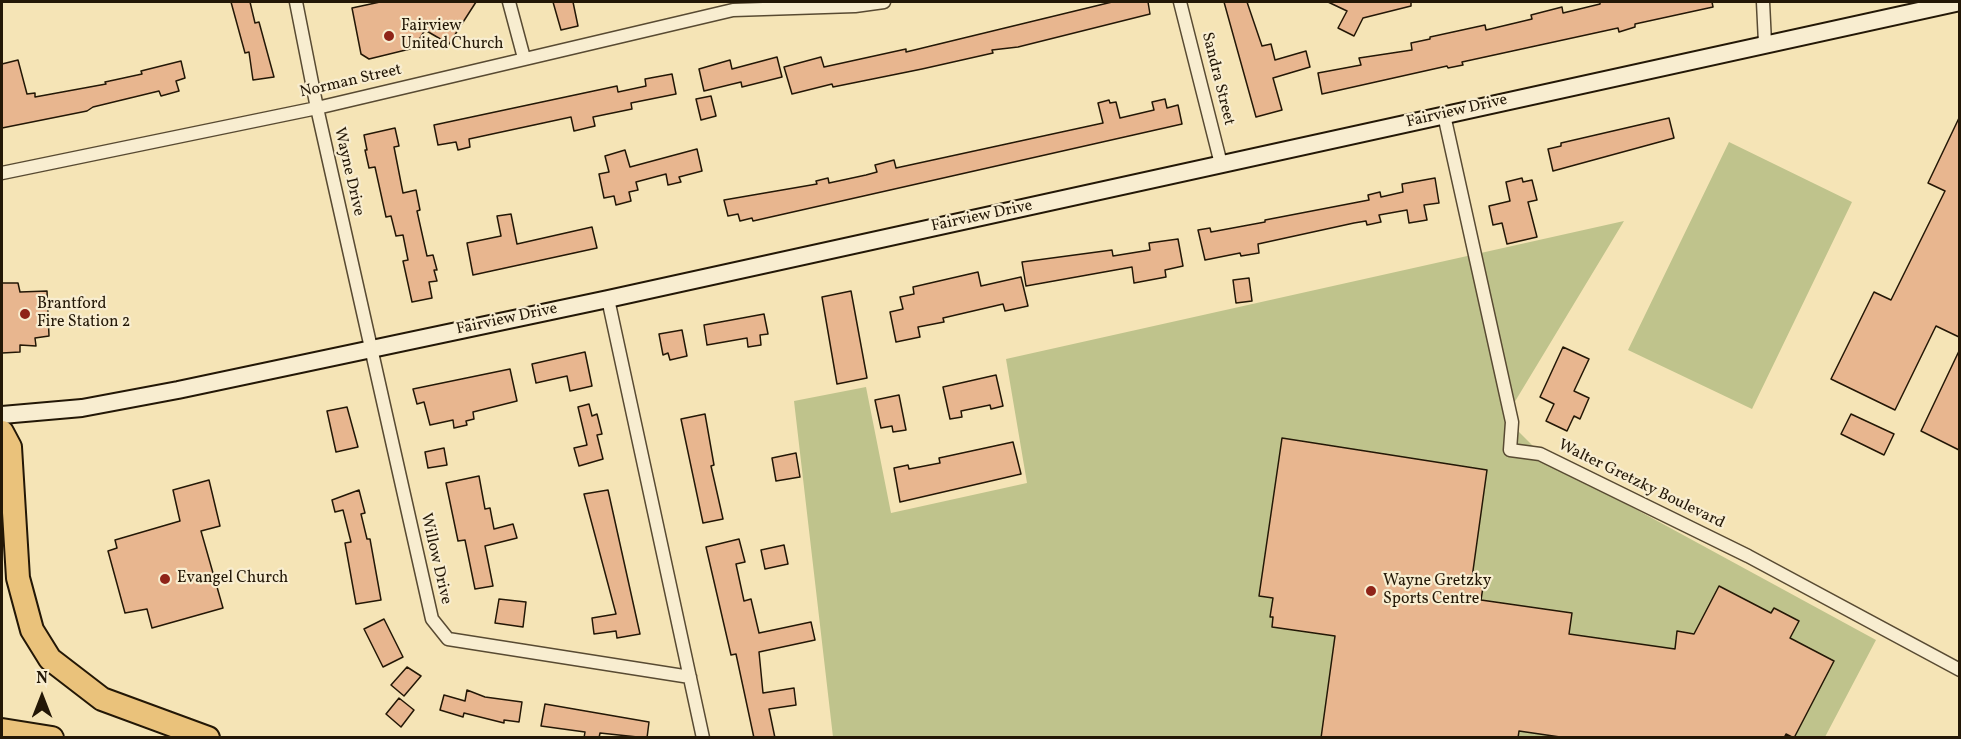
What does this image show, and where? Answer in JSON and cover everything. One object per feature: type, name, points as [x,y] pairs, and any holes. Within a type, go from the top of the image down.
[{"type":"highway","points":[[2,432],[10,447],[18,578],[32,630],[50,659],[102,699],[207,738]]},
{"type":"highway","points":[[2,730],[52,738]]},
{"type":"main road","name":"Fairview Drive","points":[[2,415],[82,408],[609,299],[1959,2]]},
{"type":"street","name":"Wayne Drive","points":[[296,2],[317,108],[371,349]]},
{"type":"street","points":[[508,2],[524,58]]},
{"type":"street","name":"Norman Street","points":[[2,173],[317,108],[732,6],[855,6],[884,2]]},
{"type":"street","name":"Sandra Street","points":[[1180,2],[1221,164]]},
{"type":"street","points":[[1763,2],[1765,43]]},
{"type":"street","name":"Walter Gretzky Boulevard","points":[[1444,115],[1512,422],[1510,450],[1540,454],[1570,468],[1748,556],[1959,670]]},
{"type":"street","points":[[609,299],[703,738]]},
{"type":"street","name":"Willow Drive","points":[[371,349],[432,619],[448,639],[690,677]]},
{"type":"green space","points":[[1729,142],[1852,202],[1752,409],[1628,350]]},
{"type":"green space","points":[[1624,221],[1505,418],[1549,462],[1876,640],[1825,737],[833,737],[794,401],[866,387],[891,513],[1027,483],[1006,359]]},
{"type":"building","points":[[231,2],[250,2],[255,23],[259,22],[274,77],[253,80],[249,52],[245,53]]},
{"type":"building","name":"Fairview United Church","points":[[380,2],[476,2],[449,44],[425,30],[414,48],[369,59],[361,54],[352,8]]},
{"type":"building","points":[[553,2],[573,2],[578,26],[561,30]]},
{"type":"building","points":[[1112,2],[1148,2],[1150,14],[1018,47],[992,50],[993,53],[922,69],[833,87],[832,84],[792,94],[784,67],[821,57],[824,67],[906,49],[906,52]]},
{"type":"building","points":[[1224,2],[1247,2],[1262,46],[1271,44],[1275,60],[1306,51],[1310,67],[1273,78],[1282,110],[1256,117]]},
{"type":"building","points":[[1328,2],[1411,2],[1411,6],[1363,18],[1354,36],[1338,28],[1347,11]]},
{"type":"building","points":[[1600,2],[1712,2],[1713,7],[1635,24],[1635,27],[1619,32],[1618,28],[1462,62],[1463,65],[1448,68],[1447,66],[1322,94],[1318,73],[1361,65],[1359,58],[1412,50],[1411,43],[1430,39],[1430,37],[1485,25],[1486,30],[1532,19],[1531,15],[1562,7],[1563,13],[1600,4]]},
{"type":"building","points":[[777,57],[782,77],[742,87],[741,82],[704,91],[699,69],[730,60],[732,69]]},
{"type":"building","points":[[18,60],[27,94],[35,93],[35,97],[106,84],[105,82],[142,74],[141,71],[181,61],[185,78],[176,81],[179,91],[161,96],[159,91],[93,107],[87,111],[2,128],[2,64]]},
{"type":"building","points":[[672,74],[676,94],[631,103],[632,109],[593,117],[595,126],[574,131],[571,117],[469,139],[470,147],[458,150],[456,142],[438,145],[434,125],[617,86],[618,92],[646,86],[645,79]]},
{"type":"building","points":[[711,96],[716,116],[701,120],[696,99]]},
{"type":"building","points":[[1165,99],[1167,108],[1178,105],[1182,124],[753,221],[752,218],[740,221],[738,214],[728,216],[724,200],[817,184],[816,181],[828,178],[829,183],[866,175],[877,172],[875,165],[894,160],[896,168],[1103,123],[1098,103],[1109,100],[1110,103],[1116,102],[1120,118],[1154,110],[1152,102]]},
{"type":"building","points":[[1669,118],[1674,138],[1553,171],[1548,149],[1561,146],[1561,143]]},
{"type":"building","points":[[1959,118],[1959,337],[1936,326],[1895,410],[1831,379],[1874,292],[1891,300],[1945,191],[1928,183]]},
{"type":"building","points":[[395,128],[399,146],[394,147],[403,193],[416,190],[420,210],[417,211],[427,256],[433,255],[437,270],[434,270],[437,281],[429,282],[432,298],[412,302],[403,261],[408,260],[403,235],[396,236],[391,216],[386,217],[375,167],[369,168],[365,150],[367,150],[364,135]]},
{"type":"building","points":[[697,149],[702,171],[679,177],[681,182],[668,185],[666,174],[636,182],[638,190],[629,192],[631,201],[616,205],[614,196],[604,198],[599,174],[609,172],[605,156],[625,150],[630,167]]},
{"type":"building","points":[[1435,178],[1439,203],[1424,205],[1427,220],[1409,223],[1407,210],[1379,215],[1381,222],[1367,225],[1366,221],[1354,223],[1258,244],[1259,253],[1241,256],[1240,253],[1205,260],[1198,230],[1210,228],[1211,232],[1369,200],[1368,195],[1380,192],[1381,197],[1403,192],[1402,184]]},
{"type":"building","points":[[1522,178],[1523,182],[1532,180],[1537,200],[1528,202],[1537,237],[1507,244],[1502,223],[1493,225],[1489,206],[1510,201],[1506,182]]},
{"type":"building","points":[[511,214],[517,244],[592,227],[597,248],[473,275],[467,243],[501,236],[497,216]]},
{"type":"building","points":[[1178,239],[1183,266],[1165,270],[1166,277],[1134,283],[1132,267],[1026,286],[1022,262],[1112,250],[1113,256],[1150,250],[1149,243]]},
{"type":"building","points":[[978,272],[981,286],[1021,277],[1028,306],[1005,311],[1003,304],[943,318],[944,322],[918,327],[920,337],[896,342],[890,312],[903,309],[900,297],[914,294],[913,287]]},
{"type":"building","points":[[1249,278],[1252,301],[1236,303],[1233,280]]},
{"type":"building","name":"Brantford Fire Station 2","points":[[2,283],[18,283],[20,292],[47,291],[49,336],[35,338],[36,346],[20,345],[20,352],[2,353]]},
{"type":"building","points":[[851,291],[867,378],[837,384],[822,297]]},
{"type":"building","points":[[764,314],[768,334],[760,335],[761,345],[748,347],[747,338],[707,345],[704,325]]},
{"type":"building","points":[[682,330],[687,356],[670,360],[668,353],[663,355],[659,334]]},
{"type":"building","points":[[1563,347],[1589,359],[1574,391],[1589,398],[1580,419],[1574,416],[1567,431],[1546,421],[1554,404],[1540,397]]},
{"type":"building","points":[[1959,351],[1959,450],[1921,431]]},
{"type":"building","points":[[585,352],[592,386],[570,391],[567,376],[536,383],[532,364]]},
{"type":"building","points":[[510,369],[517,401],[473,412],[474,419],[466,421],[467,425],[454,428],[453,420],[430,425],[424,402],[417,404],[413,389]]},
{"type":"building","points":[[996,375],[1003,406],[991,409],[990,405],[961,411],[962,417],[950,419],[943,387]]},
{"type":"building","points":[[899,395],[906,430],[893,432],[892,426],[881,428],[875,400]]},
{"type":"building","points":[[589,404],[592,416],[597,414],[602,434],[597,435],[603,459],[579,466],[574,448],[587,445],[578,407]]},
{"type":"building","points":[[347,407],[358,447],[336,452],[327,411]]},
{"type":"building","points":[[705,414],[714,465],[711,466],[723,519],[703,523],[681,419]]},
{"type":"building","points":[[1851,414],[1894,434],[1884,455],[1841,434]]},
{"type":"building","name":"Wayne Gretzky Sports Centre","points":[[1282,438],[1487,470],[1471,585],[1483,587],[1481,600],[1572,613],[1569,634],[1675,649],[1677,631],[1694,634],[1719,586],[1771,613],[1774,608],[1799,621],[1790,638],[1834,661],[1794,738],[1786,734],[1784,738],[1567,738],[1519,731],[1518,738],[1321,738],[1335,636],[1272,627],[1273,617],[1270,617],[1273,598],[1259,596]]},
{"type":"building","points":[[1013,442],[1021,474],[900,502],[894,468],[908,465],[909,469],[940,463],[939,458]]},
{"type":"building","points":[[444,448],[447,465],[428,468],[425,452]]},
{"type":"building","points":[[796,453],[800,477],[776,481],[772,458]]},
{"type":"building","points":[[479,476],[485,509],[490,508],[494,529],[513,524],[517,538],[485,546],[493,586],[475,589],[465,540],[458,541],[446,483]]},
{"type":"building","name":"Evangel Church","points":[[209,480],[220,526],[201,531],[223,608],[152,628],[147,609],[125,613],[108,551],[117,548],[115,540],[180,521],[173,490]]},
{"type":"building","points":[[359,490],[365,513],[361,514],[367,539],[370,539],[381,600],[356,604],[345,543],[351,542],[343,510],[335,512],[332,500]]},
{"type":"building","points":[[608,490],[640,634],[617,638],[616,631],[594,634],[592,618],[616,614],[584,494]]},
{"type":"building","points":[[739,539],[745,562],[736,564],[744,601],[751,599],[759,633],[811,622],[815,640],[759,652],[763,693],[794,688],[796,705],[769,709],[775,738],[754,738],[736,654],[731,655],[706,547]]},
{"type":"building","points":[[784,545],[788,564],[765,569],[761,550]]},
{"type":"building","points":[[499,599],[526,602],[523,627],[495,623]]},
{"type":"building","points":[[384,619],[403,657],[383,667],[364,629]]},
{"type":"building","points":[[407,667],[421,676],[404,696],[391,685]]},
{"type":"building","points":[[467,690],[485,697],[522,702],[519,722],[504,720],[504,723],[464,713],[463,717],[440,710],[444,695],[465,701]]},
{"type":"building","points":[[399,698],[414,710],[401,727],[386,714]]},
{"type":"building","points":[[545,704],[649,722],[647,738],[600,733],[599,738],[584,738],[585,732],[541,726]]},
{"type":"place","name":"Fairview United Church","points":[[389,36]]},
{"type":"place","name":"Brantford Fire Station 2","points":[[25,314]]},
{"type":"place","name":"Evangel Church","points":[[165,579]]},
{"type":"place","name":"Wayne Gretzky Sports Centre","points":[[1371,591]]}]
